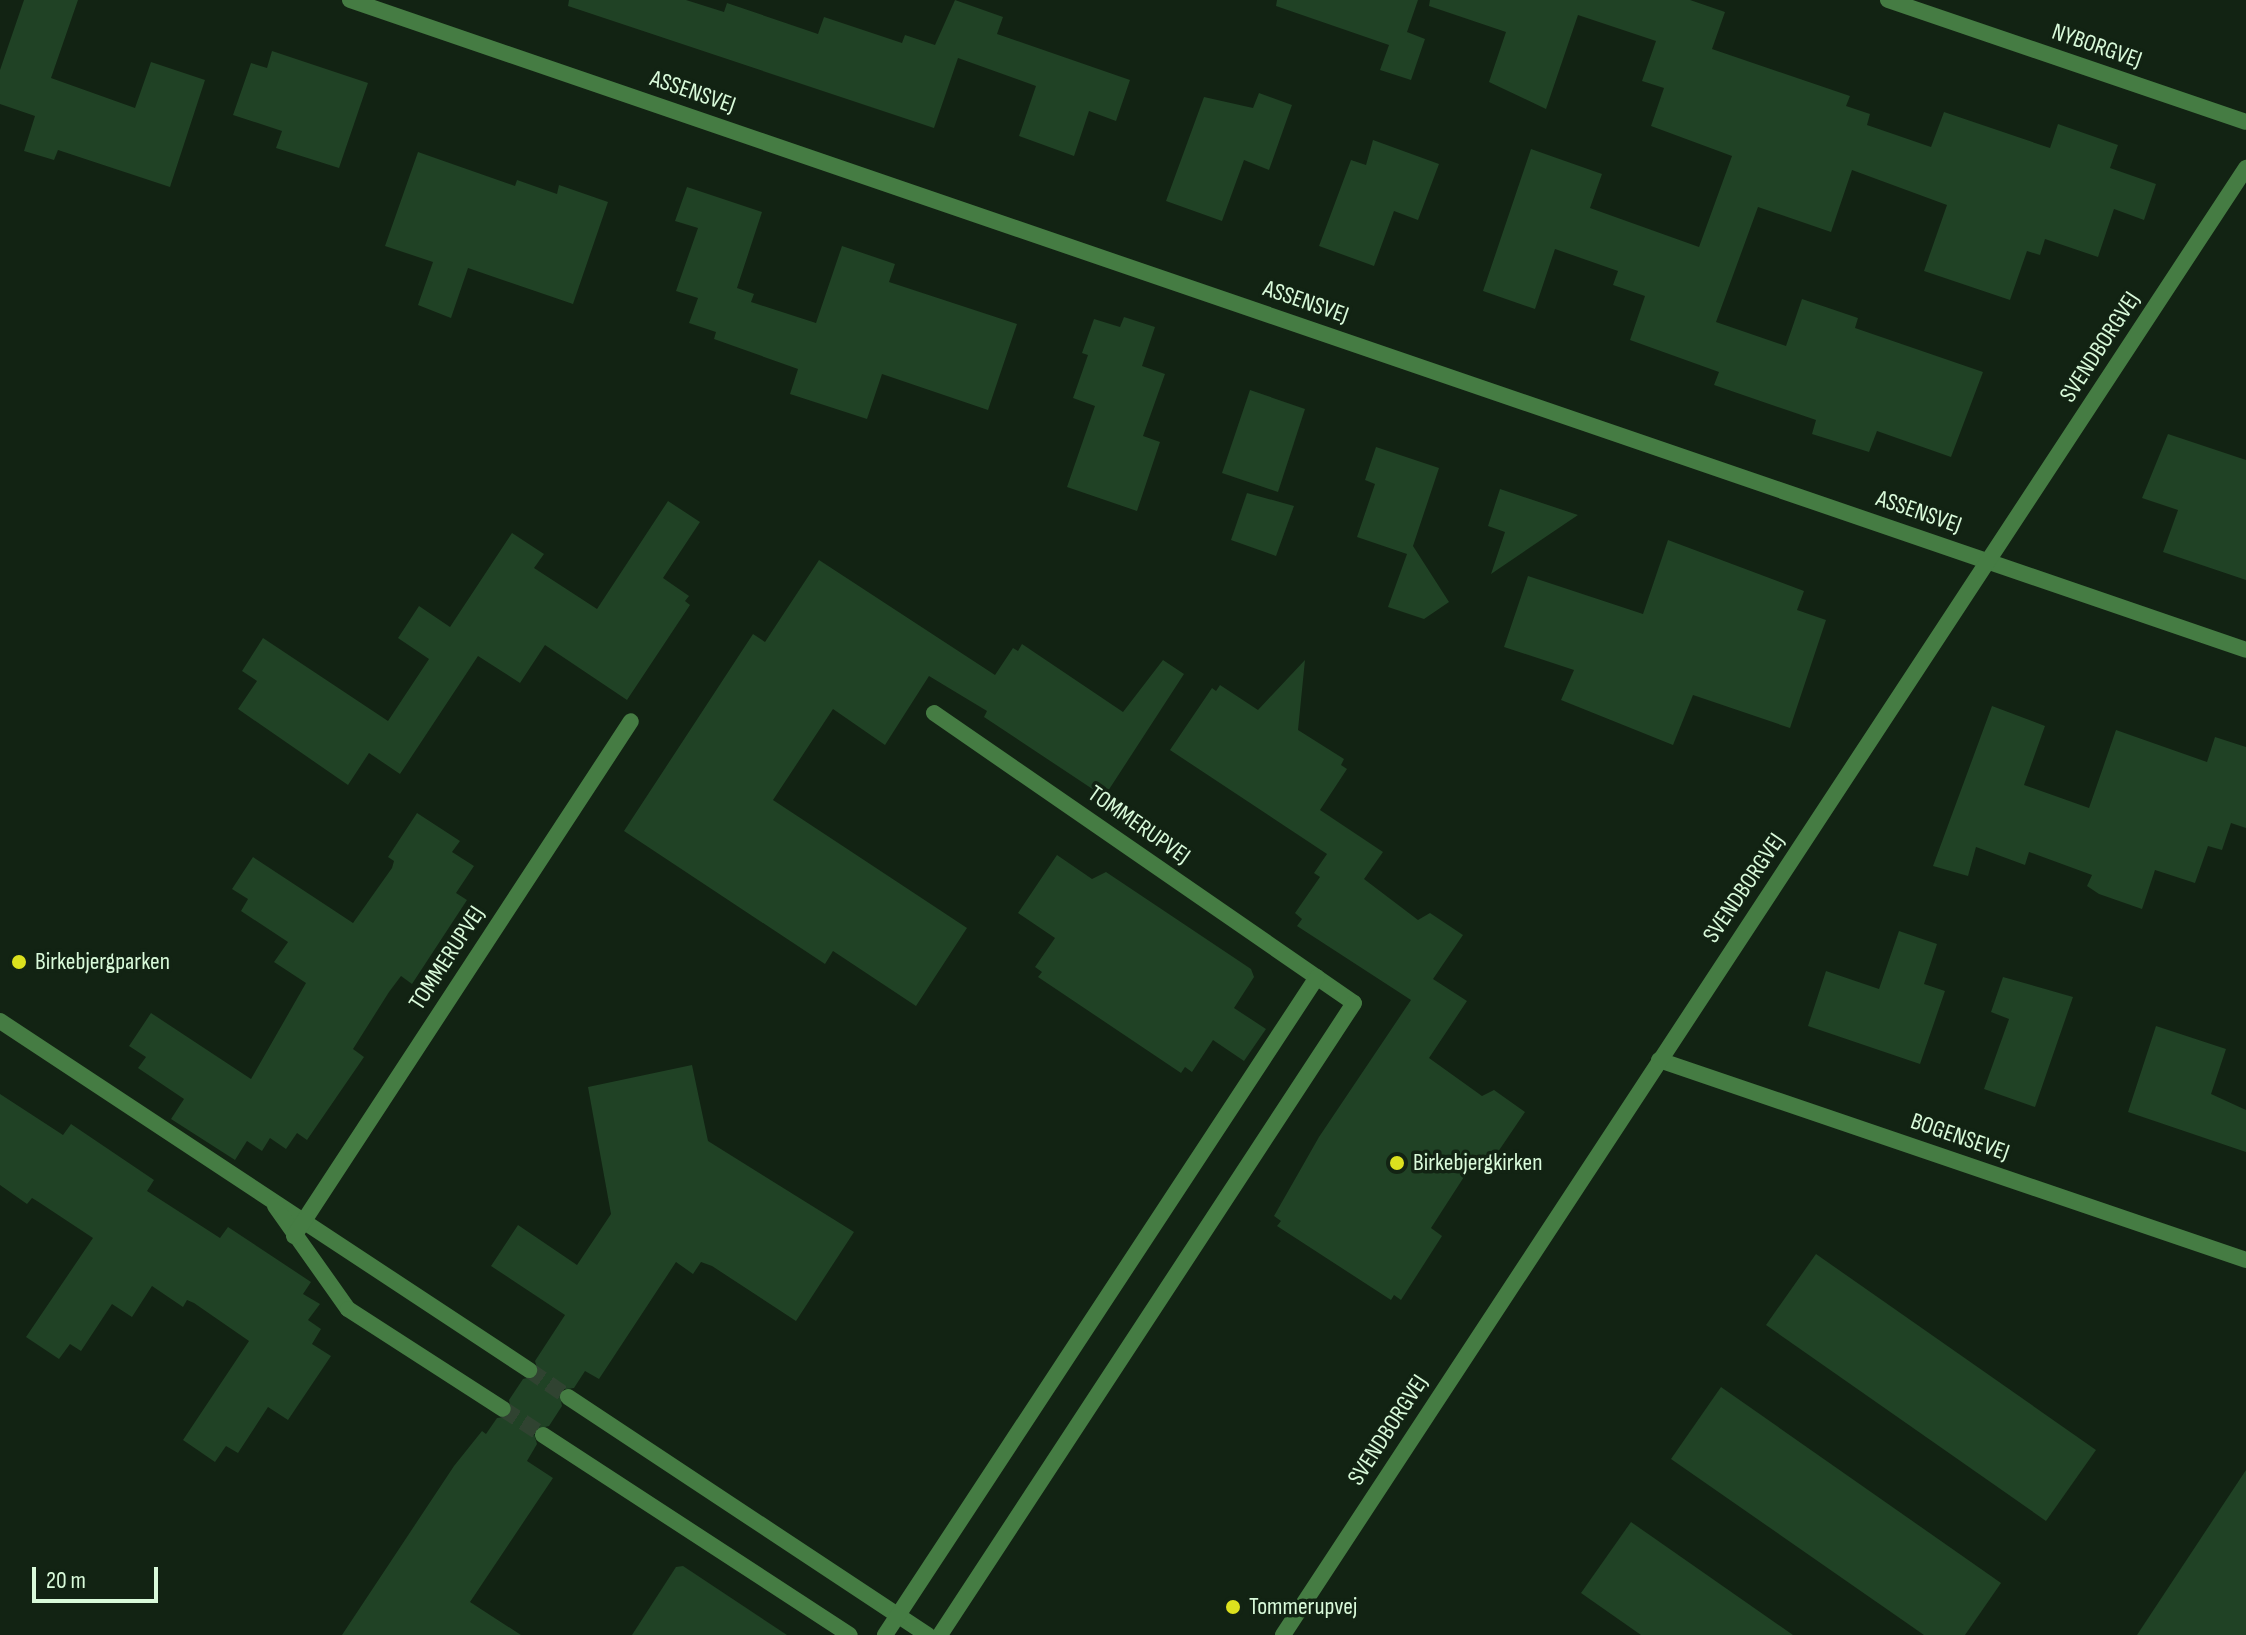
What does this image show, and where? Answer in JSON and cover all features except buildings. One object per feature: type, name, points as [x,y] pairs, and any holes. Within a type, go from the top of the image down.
[{"type":"street","name":"ASSENSVEJ","points":[[350,0],[2246,650]]},
{"type":"street","name":"NYBORGVEJ","points":[[1888,0],[2246,122]]},
{"type":"street","name":"SVENDBORGVEJ","points":[[1283,1635],[2246,168]]},
{"type":"street","name":"TOMMERUPVEJ","points":[[934,713],[1354,1003],[940,1635]]},
{"type":"street","name":"TOMMERUPVEJ","points":[[294,1236],[631,721]]},
{"type":"street","points":[[885,1635],[1317,977]]},
{"type":"street","points":[[0,1021],[529,1370]]},
{"type":"street","name":"BOGENSEVEJ","points":[[1659,1060],[2246,1260]]},
{"type":"street","points":[[273,1201],[294,1236],[348,1309],[503,1409]]},
{"type":"street","points":[[568,1397],[928,1635]]},
{"type":"street","points":[[543,1435],[850,1635]]},
{"type":"tunnel","points":[[529,1370],[568,1397]]},
{"type":"tunnel","points":[[503,1409],[543,1435]]},
{"type":"place","name":"Birkebjergparken","points":[[19,962]]},
{"type":"place","name":"Birkebjergkirken","points":[[1397,1163]]},
{"type":"place","name":"Tommerupvej","points":[[1233,1607]]}]
